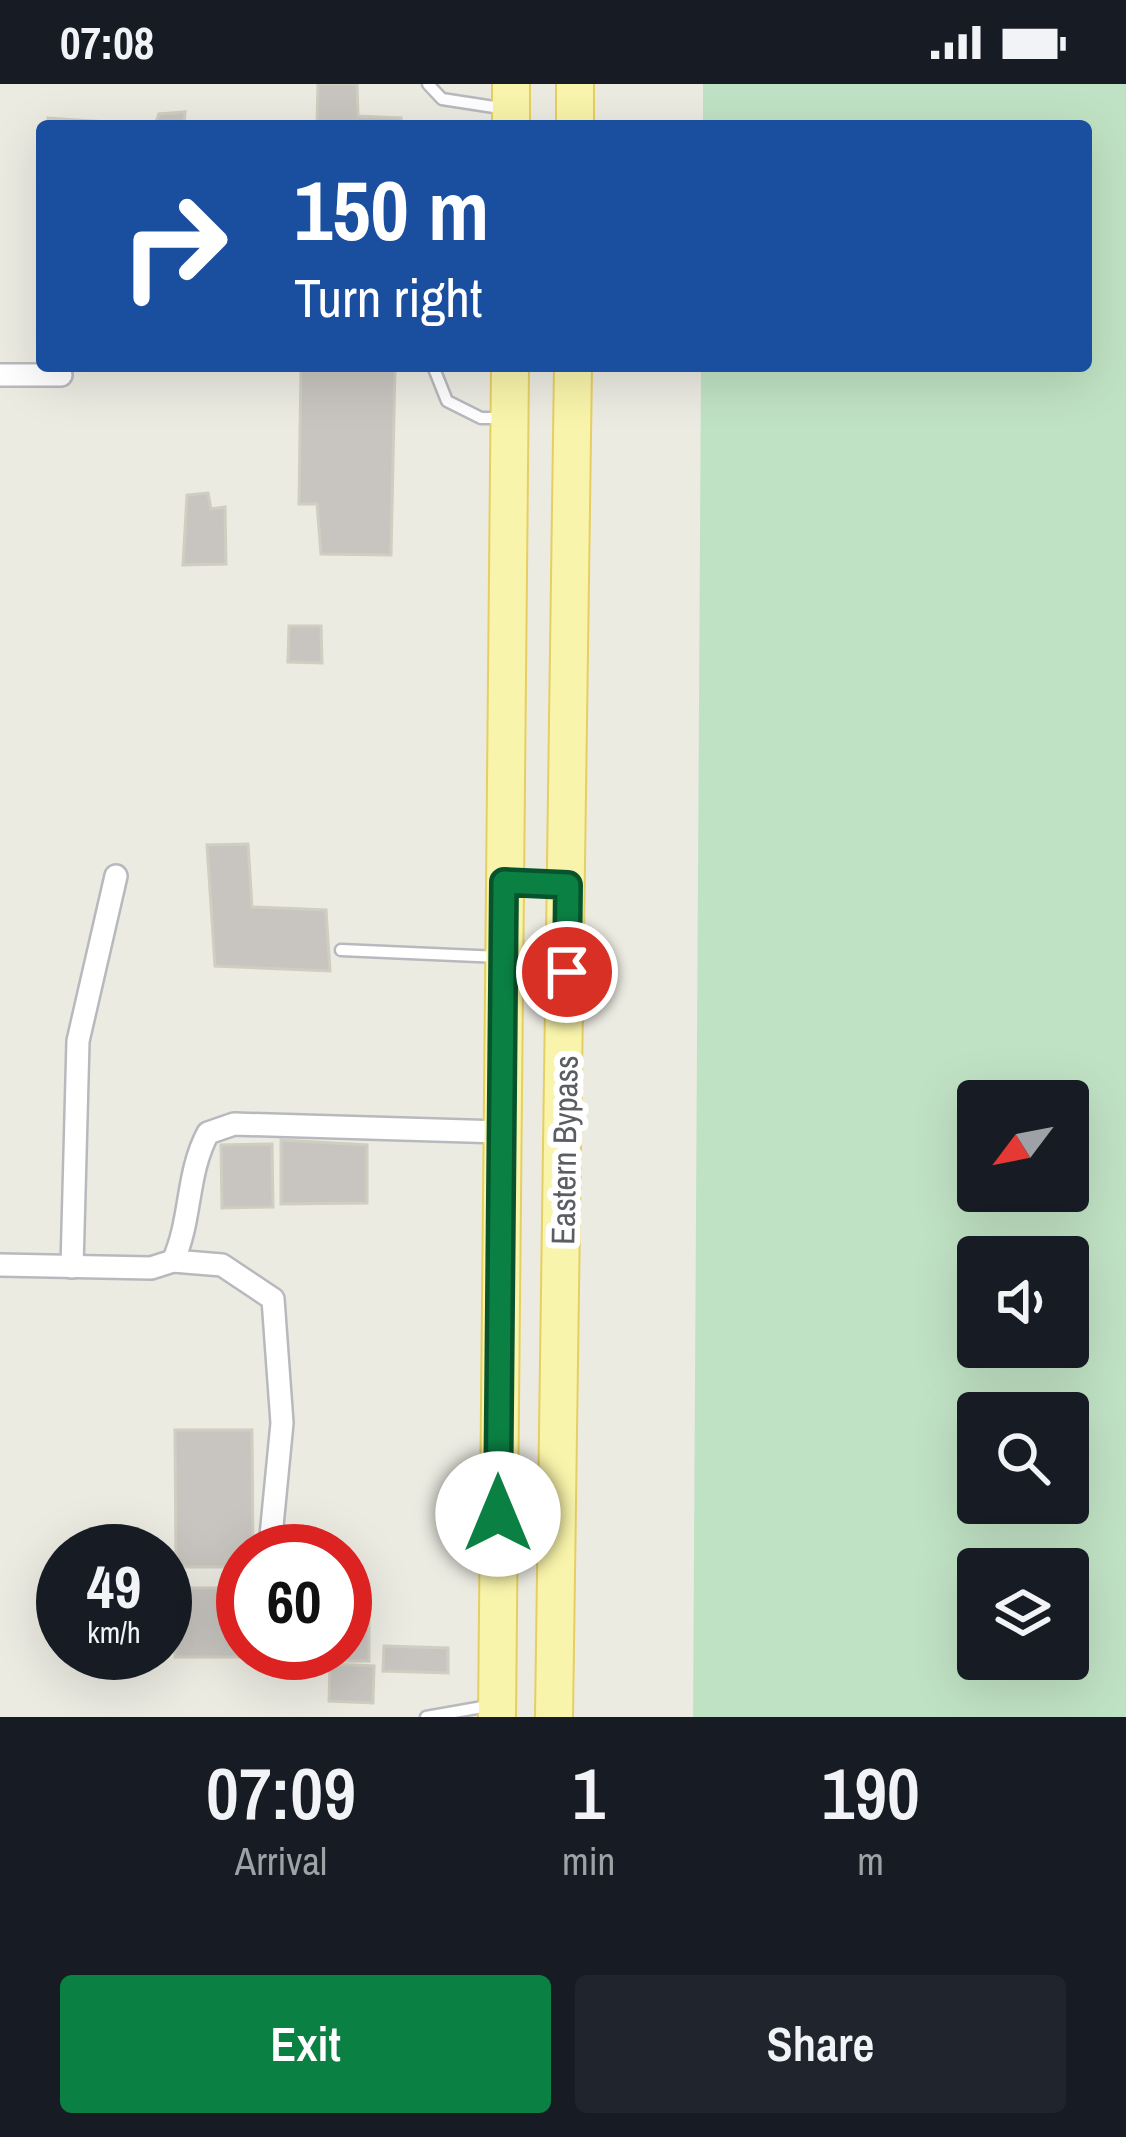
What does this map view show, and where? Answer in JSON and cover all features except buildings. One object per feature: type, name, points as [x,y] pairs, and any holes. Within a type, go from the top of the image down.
[{"type":"main road","points":[[574,120],[575,84]]},
{"type":"main road","name":"Eastern Bypass","points":[[497,1711],[510,372]]},
{"type":"main road","name":"Eastern Bypass","points":[[554,1717],[573,372]]},
{"type":"main road","points":[[504,882],[568,885]]},
{"type":"street","points":[[0,375],[61,376]]},
{"type":"street","points":[[72,1267],[78,1041],[116,876]]},
{"type":"street","points":[[173,1261],[185,1235],[193,1161],[208,1133],[234,1124],[501,1132]]},
{"type":"street","points":[[0,1265],[151,1268],[173,1261],[221,1265],[273,1299],[282,1423],[272,1524]]},
{"type":"lane","points":[[428,84],[442,99],[511,106]]},
{"type":"lane","points":[[435,372],[447,401],[481,418],[510,418]]},
{"type":"lane","points":[[341,950],[503,957]]},
{"type":"lane","points":[[426,1717],[497,1711]]},
{"type":"green space","points":[[703,84],[1126,84],[1126,1717],[693,1717],[701,372],[1092,372],[1092,120],[703,120]]},
{"type":"route","points":[[498,1514],[504,882],[568,885],[567,972]]}]
